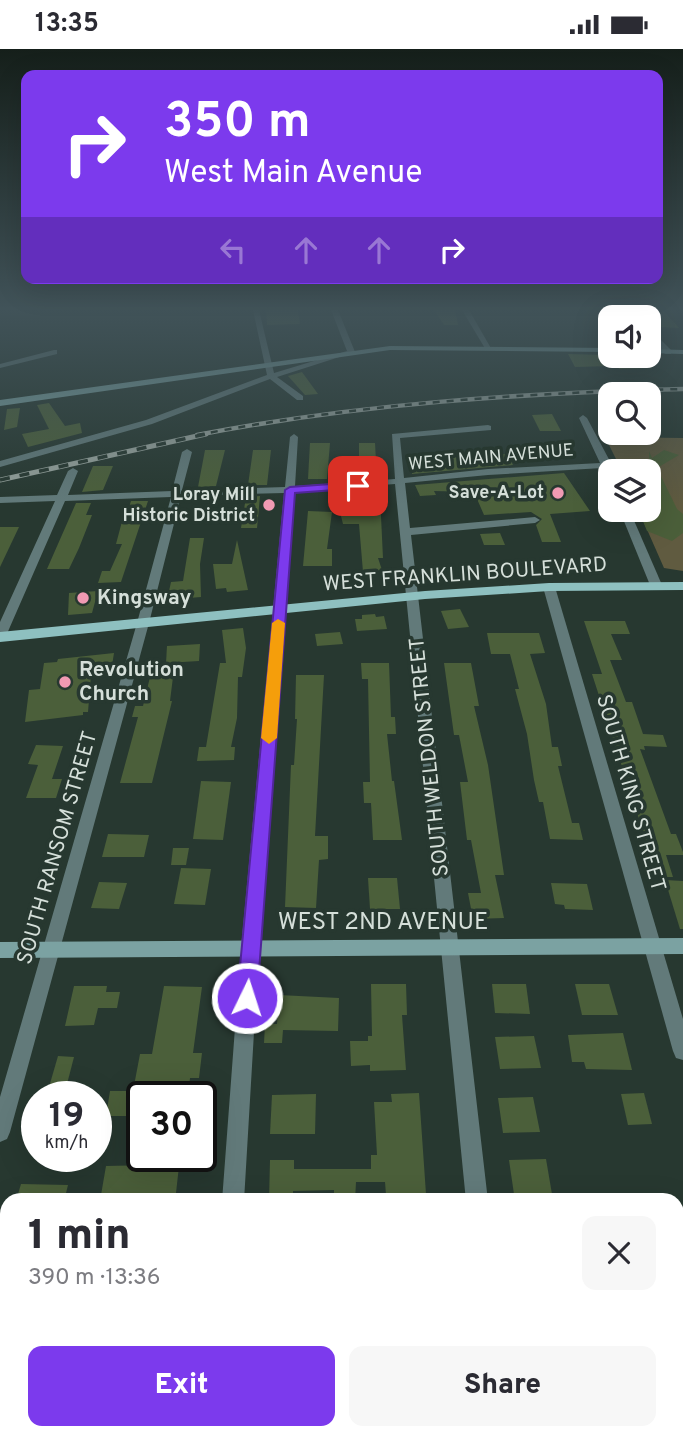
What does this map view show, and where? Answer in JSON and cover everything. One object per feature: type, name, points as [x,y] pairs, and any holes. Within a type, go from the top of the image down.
[{"type":"main road","points":[[0,403],[193,375]]},
{"type":"main road","name":"WEST FRANKLIN BOULEVARD","points":[[0,637],[413,596],[549,587],[683,586]]},
{"type":"main road","name":"WEST 2ND AVENUE","points":[[0,950],[683,946]]},
{"type":"street","points":[[0,464],[149,422],[275,375]]},
{"type":"street","points":[[271,376],[300,398]]},
{"type":"street","points":[[583,418],[604,459]]},
{"type":"street","name":"SOUTH WELDON STREET","points":[[476,1193],[395,436],[488,428]]},
{"type":"street","points":[[234,1193],[250,948],[294,437]]},
{"type":"street","name":"SOUTH RANSOM STREET","points":[[0,1132],[187,452]]},
{"type":"street","name":"WEST MAIN AVENUE","points":[[0,500],[290,490],[526,469],[598,465]]},
{"type":"street","points":[[0,637],[73,471]]},
{"type":"street","points":[[405,532],[535,520]]},
{"type":"street","points":[[629,522],[656,585]]},
{"type":"street","name":"SOUTH KING STREET","points":[[549,587],[683,1051]]},
{"type":"shaded area","points":[[661,438],[683,438],[683,571],[664,568],[644,522],[661,522],[661,459],[616,459],[609,445],[661,445]]},
{"type":"building","points":[[304,375],[318,394],[305,395],[288,376]]},
{"type":"building","points":[[49,403],[65,426],[80,423],[82,433],[28,447],[22,434],[49,429],[37,405]]},
{"type":"building","points":[[20,408],[17,427],[4,430],[7,409]]},
{"type":"building","points":[[552,414],[561,431],[540,431],[532,415]]},
{"type":"building","points":[[310,443],[330,443],[327,479],[308,479]]},
{"type":"building","points":[[359,443],[375,443],[377,478],[359,479]]},
{"type":"building","points":[[205,450],[225,450],[216,486],[198,487]]},
{"type":"building","points":[[253,450],[271,450],[267,485],[248,485]]},
{"type":"building","points":[[664,450],[679,455],[661,466],[661,459],[649,459],[649,451],[652,458]]},
{"type":"building","points":[[508,454],[513,465],[412,474],[411,461],[436,461],[435,455]]},
{"type":"building","points":[[93,466],[113,466],[103,490],[82,492]]},
{"type":"building","points":[[564,473],[590,511],[550,514],[561,542],[542,542],[536,525],[542,519],[531,512],[484,515],[474,492],[434,491],[436,495],[420,496],[415,485]]},
{"type":"building","points":[[661,476],[677,509],[683,514],[683,533],[672,541],[647,531],[643,522],[661,522]]},
{"type":"building","points":[[377,488],[377,495],[380,495],[383,558],[378,558],[382,570],[363,572],[359,524],[343,524],[340,512],[360,512],[360,489]]},
{"type":"building","points":[[260,496],[257,528],[241,528],[246,497]]},
{"type":"building","points":[[131,501],[148,501],[121,582],[98,583],[102,571],[110,571],[122,544],[116,544],[124,514],[127,514]]},
{"type":"building","points":[[76,503],[91,503],[86,515],[92,515],[79,548],[69,569],[47,569]]},
{"type":"building","points":[[308,511],[332,512],[327,549],[332,549],[332,566],[303,566]]},
{"type":"building","points":[[0,527],[19,527],[0,567]]},
{"type":"building","points":[[500,533],[505,545],[484,545],[480,534]]},
{"type":"building","points":[[190,538],[204,538],[200,564],[201,597],[189,598],[188,605],[166,605],[171,582],[183,581]]},
{"type":"building","points":[[237,540],[248,590],[227,592],[226,588],[216,589],[213,564],[232,564]]},
{"type":"building","points":[[98,591],[92,613],[68,615],[69,593]]},
{"type":"building","points":[[460,609],[469,627],[448,629],[441,611]]},
{"type":"building","points":[[375,614],[376,617],[384,616],[387,629],[357,631],[355,619],[362,619],[362,615]]},
{"type":"building","points":[[584,621],[625,621],[630,634],[611,634],[622,660],[610,660],[626,702],[632,702],[643,734],[663,735],[667,747],[644,746],[645,750],[640,749],[671,834],[676,834],[683,852],[683,855],[666,855],[673,877],[659,877],[651,856],[592,674],[602,674]]},
{"type":"building","points":[[243,628],[246,648],[242,677],[238,677],[237,718],[231,747],[235,747],[234,760],[197,761],[199,747],[206,747],[220,663],[226,663],[222,630]]},
{"type":"building","points":[[340,632],[343,644],[317,646],[315,634]]},
{"type":"building","points":[[487,633],[539,633],[545,653],[530,654],[546,704],[552,747],[558,747],[562,766],[558,766],[572,823],[579,823],[583,840],[550,839],[543,802],[539,802],[534,780],[527,734],[515,689],[519,689],[510,654],[491,654]]},
{"type":"building","points":[[200,644],[199,661],[166,663],[167,646]]},
{"type":"building","name":"Revolution Church","points":[[114,653],[111,672],[91,675],[88,712],[83,712],[83,715],[25,722],[29,690],[40,689],[44,663]]},
{"type":"building","points":[[361,663],[389,663],[391,717],[395,717],[396,734],[387,734],[402,840],[373,840],[371,803],[364,803],[363,782],[370,782],[368,679],[362,679]]},
{"type":"building","points":[[444,663],[471,663],[479,706],[474,706],[488,765],[504,875],[495,875],[504,918],[473,919],[468,893],[481,893],[471,840],[467,840],[460,782],[468,782],[459,735],[454,735]]},
{"type":"building","points":[[296,675],[324,675],[315,836],[328,836],[328,859],[319,860],[316,908],[285,907],[291,765],[294,765],[297,719]]},
{"type":"building","points":[[150,677],[173,677],[172,701],[152,783],[120,783],[138,717],[132,717],[135,706],[143,706]]},
{"type":"building","points":[[36,745],[63,746],[52,779],[62,779],[56,798],[26,798],[38,765],[28,764]]},
{"type":"building","points":[[201,781],[231,782],[223,840],[193,839]]},
{"type":"building","points":[[108,834],[149,835],[144,857],[102,857]]},
{"type":"building","points":[[173,848],[189,848],[186,865],[171,865]]},
{"type":"building","points":[[181,868],[211,869],[205,905],[174,904]]},
{"type":"building","points":[[368,878],[397,878],[400,909],[370,909]]},
{"type":"building","points":[[665,880],[683,881],[683,929],[680,929]]},
{"type":"building","points":[[99,882],[127,883],[119,909],[91,908]]},
{"type":"building","points":[[551,883],[587,884],[593,910],[565,909],[564,905],[555,904]]},
{"type":"building","points":[[371,984],[406,984],[407,1015],[402,1015],[406,1070],[370,1071],[370,1065],[351,1066],[350,1041],[368,1041],[368,1036],[372,1036]]},
{"type":"building","points":[[492,984],[526,984],[530,1014],[495,1013]]},
{"type":"building","points":[[575,984],[609,984],[618,1015],[582,1015]]},
{"type":"building","points":[[74,986],[107,986],[106,992],[120,992],[117,1008],[98,1008],[94,1025],[65,1026]]},
{"type":"building","points":[[164,986],[202,987],[193,1053],[202,1053],[199,1078],[190,1078],[190,1081],[135,1081],[140,1054],[152,1054]]},
{"type":"building","points":[[279,995],[339,998],[338,1031],[283,1030],[282,1043],[264,1043],[265,1024],[277,1024]]},
{"type":"building","points":[[623,1033],[632,1070],[586,1069],[584,1062],[572,1062],[568,1035]]},
{"type":"building","points":[[534,1036],[541,1068],[500,1069],[495,1037]]},
{"type":"building","points":[[58,1056],[74,1057],[68,1081],[51,1081]]},
{"type":"building","points":[[112,1091],[126,1091],[126,1116],[112,1116]]},
{"type":"building","points":[[419,1093],[426,1193],[386,1193],[385,1182],[356,1182],[355,1193],[334,1193],[334,1190],[269,1193],[270,1160],[294,1160],[294,1169],[371,1169],[371,1155],[377,1155],[374,1102],[392,1102],[391,1094]]},
{"type":"building","points":[[644,1093],[652,1124],[628,1125],[621,1094]]},
{"type":"building","points":[[316,1094],[315,1134],[270,1134],[272,1095]]},
{"type":"building","points":[[533,1097],[540,1132],[503,1133],[498,1098]]},
{"type":"building","points":[[546,1159],[552,1193],[514,1193],[509,1160]]},
{"type":"building","points":[[112,1166],[126,1166],[126,1172],[178,1172],[176,1193],[101,1193],[105,1172],[112,1172]]},
{"type":"building","points":[[21,1184],[68,1185],[66,1193],[18,1193]]},
{"type":"railway","points":[[197,435],[318,415],[439,402],[683,389]]},
{"type":"railway","points":[[0,480],[206,434]]},
{"type":"slow traffic","points":[[269,738],[278,623]]},
{"type":"place","name":"Save-A-Lot","points":[[558,493]]},
{"type":"place","name":"Loray Mill Historic District","points":[[269,505]]},
{"type":"place","name":"Kingsway","points":[[83,598]]},
{"type":"place","name":"Revolution Church","points":[[65,682]]},
{"type":"route","points":[[247,998],[290,490],[358,486]]}]
